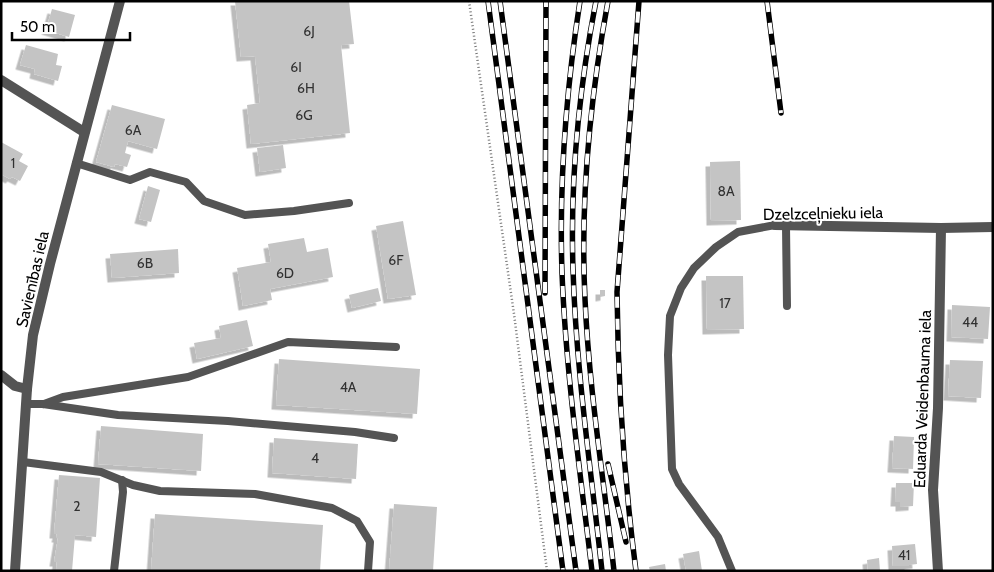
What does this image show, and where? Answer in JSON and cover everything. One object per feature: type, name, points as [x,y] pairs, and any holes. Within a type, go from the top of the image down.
[{"type":"street","name":"Savienības iela","points":[[15,571],[27,388],[33,336],[84,132],[120,1]]},
{"type":"street","points":[[1,80],[84,132]]},
{"type":"street","name":"Dzelzceļnieku iela","points":[[781,225],[993,227]]},
{"type":"street","name":"Eduarda Veidenbauma iela","points":[[938,571],[933,490],[938,408],[941,228]]},
{"type":"street","points":[[1,375],[15,386],[27,388]]},
{"type":"lane","points":[[76,163],[130,180],[150,172],[186,182],[204,201],[245,215],[294,211],[349,202]]},
{"type":"lane","points":[[781,225],[787,306]]},
{"type":"lane","name":"Dzelzceļnieku iela","points":[[732,571],[718,537],[680,484],[672,468],[668,355],[670,316],[681,288],[694,268],[716,247],[738,232],[781,225]]},
{"type":"lane","points":[[43,404],[63,397],[188,377],[288,342],[396,347]]},
{"type":"lane","points":[[27,404],[43,404],[118,415],[228,421],[355,432],[394,438]]},
{"type":"lane","points":[[23,462],[101,472],[133,485],[160,491],[256,494],[332,508],[357,522],[370,542],[368,571]]},
{"type":"lane","points":[[114,571],[123,492],[122,480]]},
{"type":"path","points":[[469,1],[514,314],[547,571]]},
{"type":"building","points":[[235,1],[349,1],[354,44],[341,45],[350,133],[251,144],[247,105],[260,103],[255,56],[241,57]]},
{"type":"building","points":[[52,9],[75,15],[69,37],[46,30]]},
{"type":"building","points":[[26,45],[58,54],[56,65],[62,66],[58,81],[34,74],[35,69],[20,65]]},
{"type":"building","points":[[112,105],[165,119],[157,149],[128,141],[125,153],[131,155],[127,167],[115,164],[114,167],[96,162]]},
{"type":"building","points":[[1,142],[23,154],[19,161],[28,166],[20,181],[12,177],[10,179],[1,174]]},
{"type":"building","points":[[283,145],[286,168],[260,172],[257,148]]},
{"type":"building","points":[[740,161],[741,220],[711,221],[710,162]]},
{"type":"building","points":[[148,186],[160,190],[151,222],[139,219]]},
{"type":"building","points":[[403,221],[416,295],[388,299],[376,226]]},
{"type":"building","points":[[304,238],[307,252],[328,248],[333,277],[270,289],[272,300],[243,306],[237,268],[271,262],[268,244]]},
{"type":"building","points":[[178,249],[179,273],[112,278],[110,254]]},
{"type":"building","points":[[706,276],[743,276],[744,329],[707,330]]},
{"type":"building","points":[[378,288],[381,301],[352,308],[349,295]]},
{"type":"building","points":[[600,290],[605,290],[605,296],[600,297]]},
{"type":"building","points":[[952,305],[990,307],[988,339],[951,337]]},
{"type":"building","points":[[247,320],[253,346],[197,359],[194,343],[221,338],[219,326]]},
{"type":"building","points":[[279,359],[420,369],[417,414],[276,405]]},
{"type":"building","points":[[950,360],[983,361],[981,398],[948,396]]},
{"type":"building","points":[[101,426],[203,434],[201,471],[98,464]]},
{"type":"building","points":[[894,436],[914,437],[913,469],[892,468]]},
{"type":"building","points":[[274,438],[358,444],[356,479],[272,473]]},
{"type":"building","points":[[59,475],[100,478],[96,537],[75,535],[72,571],[56,571],[57,562],[54,562],[58,538],[56,538],[57,534],[54,534]]},
{"type":"building","points":[[896,483],[914,483],[913,506],[900,507],[900,502],[895,502]]},
{"type":"building","points":[[394,504],[437,507],[433,571],[389,571]]},
{"type":"building","points":[[155,514],[323,525],[320,571],[151,571]]},
{"type":"building","points":[[915,544],[917,564],[893,566],[892,546]]},
{"type":"building","points":[[699,551],[702,571],[686,571],[683,554]]},
{"type":"building","points":[[879,558],[880,571],[868,571],[867,560]]},
{"type":"building","points":[[665,564],[666,571],[650,571],[649,567]]},
{"type":"railway","points":[[488,1],[563,571]]},
{"type":"railway","points":[[500,1],[576,571]]},
{"type":"railway","points":[[545,293],[546,1]]},
{"type":"railway","points":[[580,1],[567,103],[561,239],[570,385],[592,571]]},
{"type":"railway","points":[[596,1],[580,101],[574,168],[572,235],[577,345],[602,571]]},
{"type":"railway","points":[[608,1],[591,112],[585,187],[584,262],[590,367],[614,571]]},
{"type":"railway","points":[[636,571],[622,432],[617,292],[639,1]]},
{"type":"railway","points":[[767,1],[781,113]]},
{"type":"railway","points":[[608,464],[626,542]]}]
